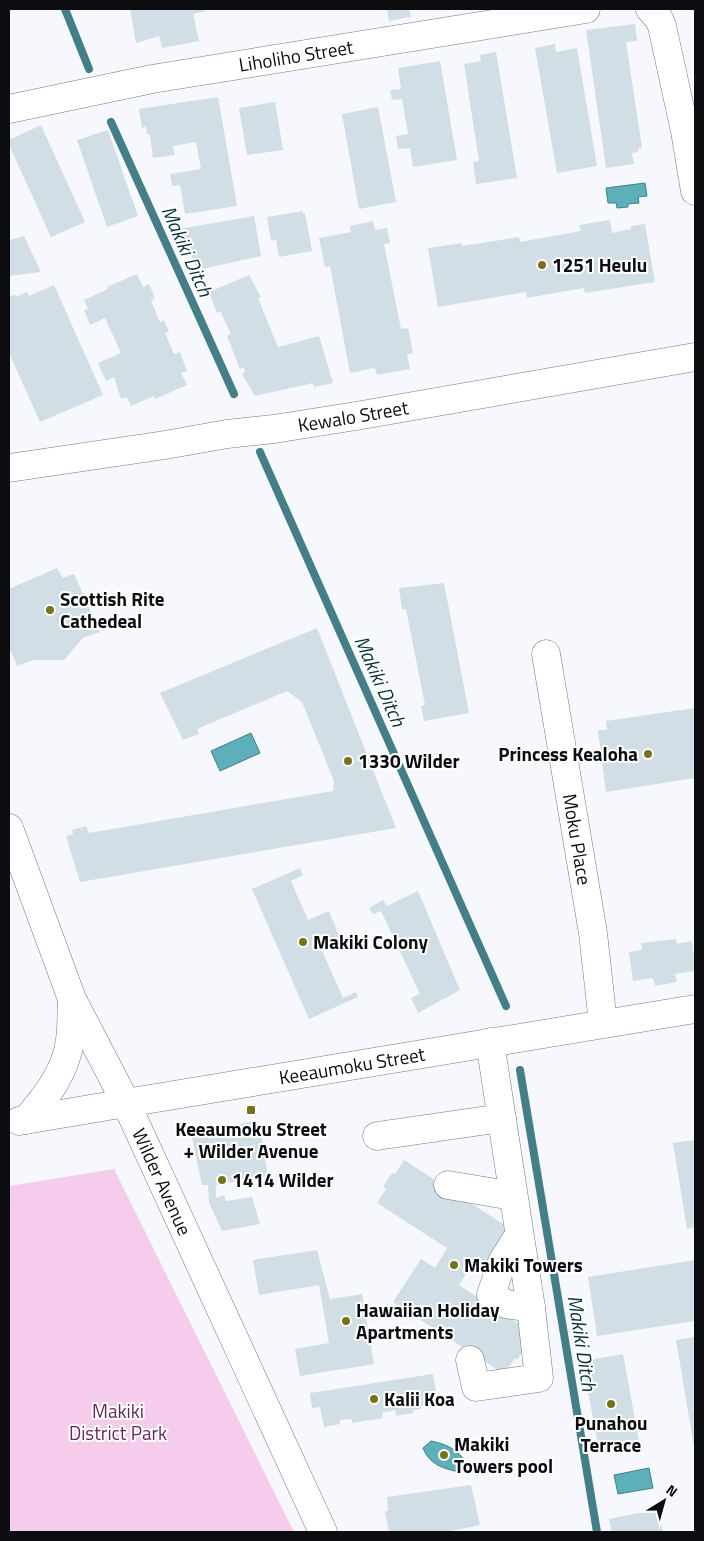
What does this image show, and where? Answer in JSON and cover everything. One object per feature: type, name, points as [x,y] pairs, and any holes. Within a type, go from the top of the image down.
[{"type":"street","name":"Liholiho Street","points":[[9,109],[152,79],[586,9]]},
{"type":"street","points":[[654,14],[664,35],[685,131],[695,191]]},
{"type":"street","name":"Kewalo Street","points":[[9,468],[227,434],[346,418],[695,357]]},
{"type":"street","name":"Moku Place","points":[[546,654],[593,933],[604,1023]]},
{"type":"street","name":"Wilder Avenue","points":[[9,828],[72,1000],[126,1103],[323,1532]]},
{"type":"street","points":[[17,1121],[44,1099],[64,1064],[70,1040],[72,1000]]},
{"type":"street","name":"Keeaumoku Street","points":[[17,1121],[695,1009]]},
{"type":"street","points":[[470,1360],[476,1387],[539,1378],[531,1308],[490,1042]]},
{"type":"street","points":[[377,1136],[502,1118]]},
{"type":"street","points":[[448,1185],[513,1196]]},
{"type":"street","points":[[519,1235],[502,1262],[491,1295],[506,1304],[531,1308]]},
{"type":"green space","name":"Makiki District Park","points":[[114,1169],[294,1532],[9,1532],[9,1186]]},
{"type":"water","points":[[645,183],[647,196],[638,197],[639,203],[617,208],[616,203],[608,203],[606,188]]},
{"type":"water","points":[[251,733],[260,753],[220,771],[211,751]]},
{"type":"water","name":"Makiki Towers pool","points":[[431,1441],[451,1448],[463,1457],[466,1462],[460,1472],[437,1465],[429,1458],[423,1448]]},
{"type":"water","points":[[649,1468],[653,1488],[618,1494],[614,1475]]},
{"type":"building","points":[[130,9],[205,9],[206,11],[193,14],[199,41],[162,48],[159,36],[136,43]]},
{"type":"building","points":[[387,9],[409,9],[411,17],[389,21]]},
{"type":"building","points":[[635,24],[637,41],[626,42],[642,148],[638,149],[638,152],[632,153],[634,164],[606,168],[586,30]]},
{"type":"building","points":[[555,44],[556,52],[577,48],[597,166],[557,173],[535,48]]},
{"type":"building","points":[[496,52],[517,178],[476,184],[473,162],[479,161],[464,64],[481,61],[480,55]]},
{"type":"building","points":[[440,61],[457,160],[413,167],[410,148],[398,149],[396,136],[408,134],[402,99],[392,100],[390,90],[401,89],[398,68]]},
{"type":"building","points":[[218,97],[237,206],[185,214],[180,185],[172,186],[170,174],[201,169],[196,142],[173,146],[175,155],[153,158],[150,135],[147,134],[146,126],[142,128],[139,109]]},
{"type":"building","points":[[275,102],[283,150],[247,155],[239,108]]},
{"type":"building","points":[[378,107],[396,202],[359,209],[342,114]]},
{"type":"building","points":[[41,125],[85,222],[51,237],[9,145],[9,140]]},
{"type":"building","points":[[108,130],[138,216],[107,227],[77,140]]},
{"type":"building","points":[[303,211],[303,214],[305,213],[312,251],[279,257],[276,240],[271,241],[267,217]]},
{"type":"building","points":[[254,216],[261,256],[198,270],[179,229]]},
{"type":"building","name":"1251 Heulu","points":[[610,220],[612,233],[631,229],[631,226],[645,224],[655,282],[585,293],[584,288],[527,298],[526,292],[438,307],[428,248],[462,243],[462,246],[519,237],[520,242],[581,231],[579,225]]},
{"type":"building","points":[[373,221],[375,230],[387,228],[390,243],[384,244],[401,329],[408,328],[413,353],[407,354],[410,369],[377,375],[375,368],[350,373],[330,266],[325,267],[319,238],[351,232],[350,226]]},
{"type":"building","points":[[24,236],[41,272],[9,276],[9,240]]},
{"type":"building","points":[[137,274],[143,287],[149,284],[155,298],[151,301],[160,322],[164,320],[169,331],[165,333],[174,354],[180,352],[187,371],[181,373],[187,385],[155,399],[154,396],[131,406],[127,397],[121,399],[114,377],[106,381],[98,363],[121,353],[105,318],[90,325],[84,310],[88,309],[84,300],[108,289],[107,287]]},
{"type":"building","points":[[249,275],[261,297],[258,298],[278,347],[319,336],[333,383],[314,387],[313,383],[255,396],[242,374],[245,372],[244,367],[240,369],[227,336],[231,334],[220,311],[217,313],[209,292]]},
{"type":"building","points":[[54,285],[103,395],[40,422],[9,353],[9,297],[15,294],[16,297],[27,292],[29,296]]},
{"type":"building","name":"Scottish Rite Cathedeal","points":[[57,568],[63,578],[74,574],[100,632],[83,638],[64,660],[33,660],[17,666],[9,647],[9,589]]},
{"type":"building","points":[[444,583],[469,713],[424,721],[421,706],[425,705],[406,609],[402,609],[399,588]]},
{"type":"building","name":"1330 Wilder","points":[[317,628],[396,828],[80,882],[66,836],[73,834],[72,830],[86,826],[89,833],[333,791],[334,781],[302,702],[287,691],[197,729],[199,734],[183,740],[160,693]]},
{"type":"building","name":"Princess Kealoha","points":[[695,708],[695,778],[606,792],[598,730],[607,730],[606,721]]},
{"type":"building","name":"Makiki Colony","points":[[300,868],[303,875],[291,881],[308,920],[329,911],[340,938],[320,946],[343,998],[356,992],[358,997],[309,1019],[252,889]]},
{"type":"building","points":[[418,891],[460,990],[418,1013],[411,998],[420,994],[381,911],[373,914],[369,908],[383,900],[387,906]]},
{"type":"building","points":[[676,939],[677,944],[692,941],[695,971],[675,974],[677,982],[655,986],[653,978],[633,981],[629,952],[642,950],[641,943]]},
{"type":"building","name":"1414 Wilder","points":[[255,1121],[256,1128],[260,1128],[268,1176],[216,1185],[216,1198],[224,1195],[226,1201],[252,1197],[260,1224],[222,1231],[209,1203],[208,1185],[202,1185],[191,1133]]},
{"type":"building","points":[[695,1140],[695,1227],[687,1229],[673,1143]]},
{"type":"building","name":"Makiki Towers","points":[[404,1160],[514,1231],[487,1272],[473,1263],[459,1285],[530,1331],[526,1346],[517,1360],[515,1358],[504,1374],[393,1302],[421,1259],[435,1268],[447,1248],[377,1203],[386,1189],[383,1186],[392,1173],[395,1174]]},
{"type":"building","name":"Hawaiian Holiday Apartments","points":[[317,1250],[330,1299],[362,1294],[374,1364],[300,1376],[295,1349],[329,1343],[319,1285],[259,1295],[253,1260]]},
{"type":"building","points":[[695,1260],[695,1321],[597,1336],[588,1277]]},
{"type":"building","name":"Punahou Terrace","points":[[695,1337],[695,1447],[694,1447],[676,1340]]},
{"type":"building","name":"Punahou Terrace","points":[[623,1354],[640,1447],[600,1454],[582,1361]]},
{"type":"building","name":"Kalii Koa","points":[[433,1374],[438,1404],[421,1406],[421,1409],[413,1410],[413,1413],[396,1416],[395,1410],[382,1413],[383,1418],[352,1423],[352,1419],[340,1420],[340,1424],[324,1427],[320,1407],[312,1408],[310,1393]]},
{"type":"building","points":[[471,1485],[480,1525],[447,1532],[389,1532],[385,1512],[388,1510],[387,1497]]},
{"type":"building","name":"Punahou Terrace","points":[[658,1509],[663,1532],[612,1532],[609,1519]]},
{"type":"waterway","name":"Makiki Ditch","points":[[65,9],[89,69]]},
{"type":"waterway","name":"Makiki Ditch","points":[[111,122],[234,394]]},
{"type":"waterway","name":"Makiki Ditch","points":[[260,452],[506,1006]]},
{"type":"waterway","name":"Makiki Ditch","points":[[520,1070],[597,1532]]},
{"type":"place","name":"1251 Heulu","points":[[542,265]]},
{"type":"place","name":"Scottish Rite Cathedeal","points":[[50,610]]},
{"type":"place","name":"Princess Kealoha","points":[[648,754]]},
{"type":"place","name":"1330 Wilder","points":[[348,761]]},
{"type":"place","name":"Makiki Colony","points":[[303,942]]},
{"type":"place","name":"Keeaumoku Street + Wilder Avenue","points":[[251,1110]]},
{"type":"place","name":"1414 Wilder","points":[[222,1180]]},
{"type":"place","name":"Makiki Towers","points":[[454,1265]]},
{"type":"place","name":"Hawaiian Holiday Apartments","points":[[346,1321]]},
{"type":"place","name":"Kalii Koa","points":[[374,1399]]},
{"type":"place","name":"Punahou Terrace","points":[[611,1404]]},
{"type":"place","name":"Makiki Towers pool","points":[[444,1455]]}]
